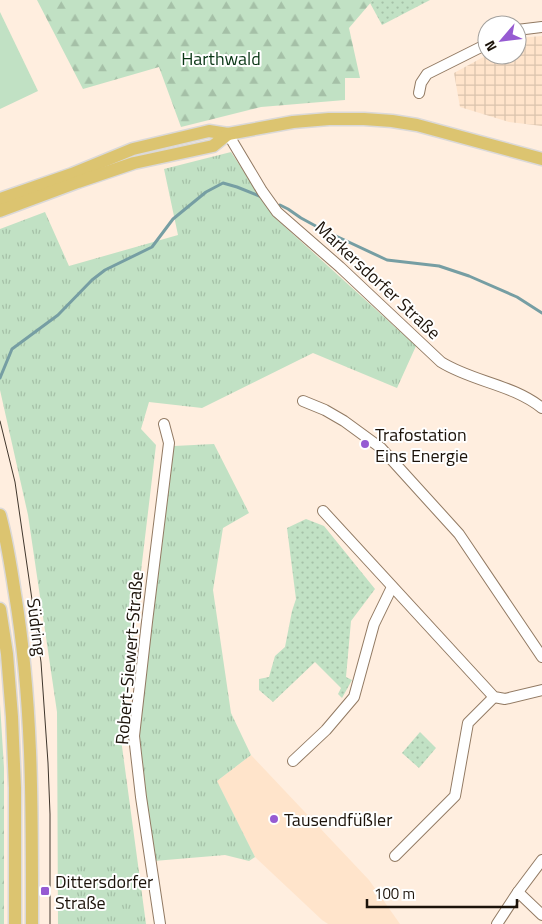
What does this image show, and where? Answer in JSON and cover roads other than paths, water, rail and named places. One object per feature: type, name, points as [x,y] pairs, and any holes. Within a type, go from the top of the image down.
[{"type":"main road","points":[[0,199],[72,174],[133,149],[209,131],[228,134],[293,122],[329,119],[364,119],[417,125],[542,158]]},
{"type":"main road","points":[[0,211],[134,164],[213,146],[228,134]]},
{"type":"main road","name":"Südring","points":[[0,515],[18,612],[27,696],[32,765],[32,924]]},
{"type":"main road","name":"Südring","points":[[0,609],[7,654],[12,716],[15,788],[15,924]]},
{"type":"street","points":[[527,29],[542,27]]},
{"type":"street","points":[[419,93],[421,83],[427,74],[477,49]]},
{"type":"street","name":"Markersdorfer Straße","points":[[228,134],[262,191],[277,212],[441,362],[470,376],[512,390],[542,408]]},
{"type":"street","points":[[303,401],[325,410],[344,421],[381,448],[459,534],[542,657]]},
{"type":"street","name":"Robert-Siewert-Straße","points":[[160,924],[134,736],[169,443],[164,424]]},
{"type":"street","points":[[323,511],[494,697],[505,699],[542,690]]},
{"type":"street","points":[[293,761],[326,730],[354,698],[374,624],[392,587]]},
{"type":"street","points":[[395,856],[455,796],[468,723],[494,697]]},
{"type":"street","points":[[497,924],[542,860]]},
{"type":"street","points":[[518,892],[542,915]]},
{"type":"waterway","points":[[0,378],[12,349],[58,315],[92,280],[105,270],[152,247],[173,219],[206,192],[223,183],[262,197]]},
{"type":"waterway","points":[[280,205],[323,230],[387,260],[439,266],[469,276],[517,297],[542,313]]},
{"type":"tram line","points":[[0,421],[15,482],[41,662],[50,814],[50,924]]},
{"type":"place","name":"Trafostation Eins Energie","points":[[365,444]]},
{"type":"place","name":"Tausendfüßler","points":[[274,819]]},
{"type":"place","name":"Dittersdorfer Straße","points":[[45,891]]},
{"type":"park label","name":"Harthwald","points":[[221,58]]}]
